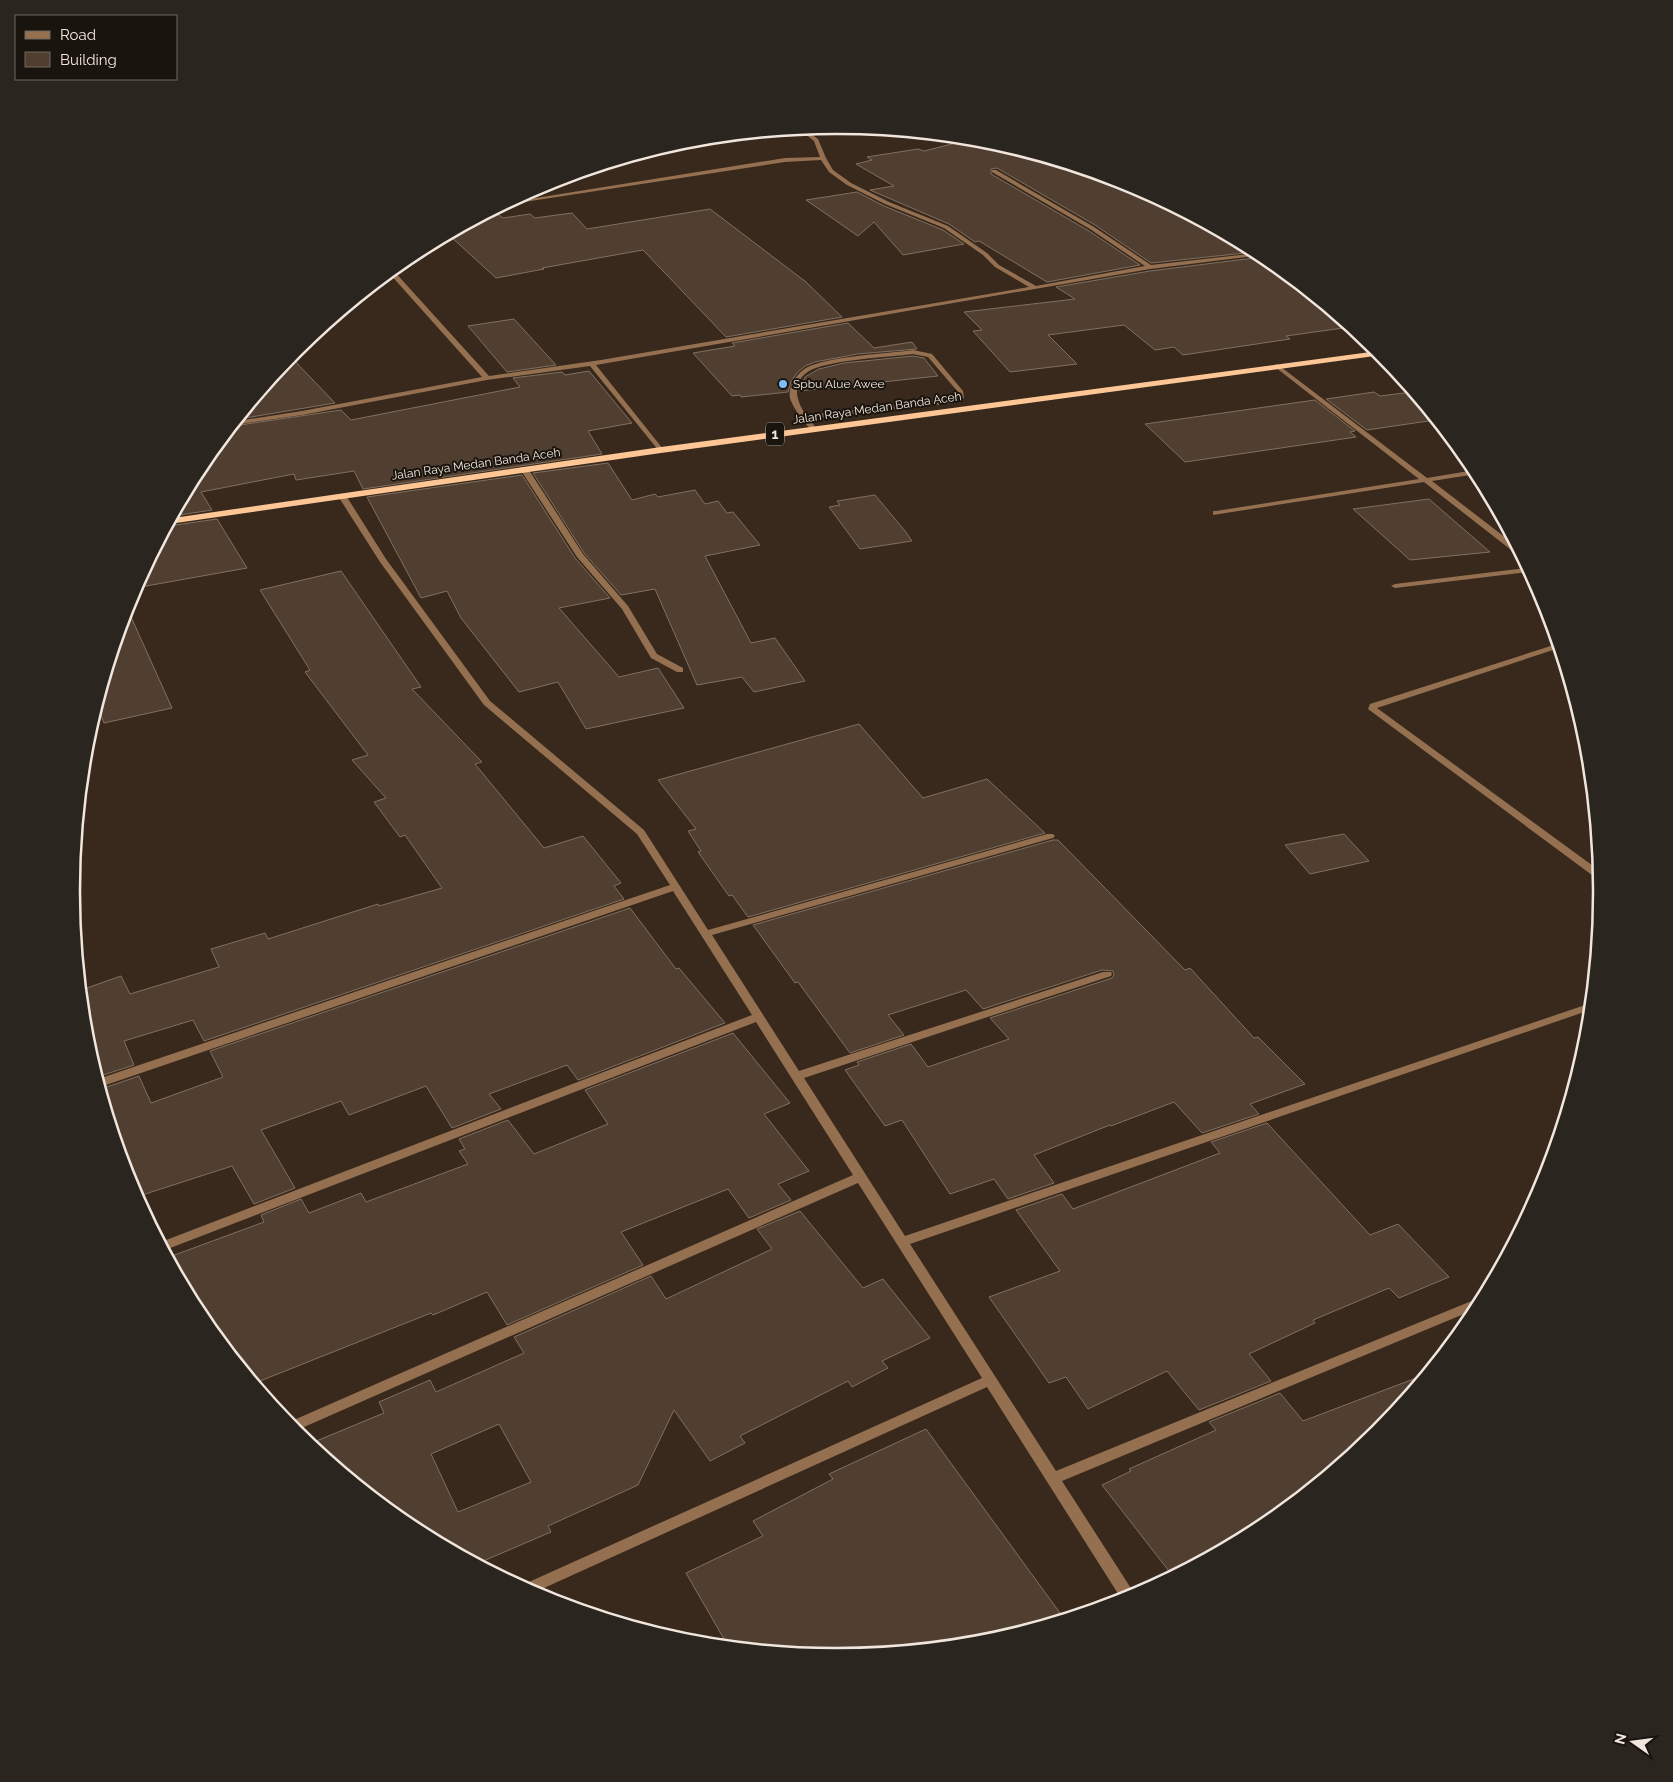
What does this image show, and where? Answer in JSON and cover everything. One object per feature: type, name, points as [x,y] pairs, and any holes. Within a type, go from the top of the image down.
[{"type":"highway","name":"Jalan Raya Medan Banda Aceh","points":[[177,520],[524,469],[1368,354]]},
{"type":"street","points":[[810,135],[816,140],[823,158],[831,171],[849,184],[887,203],[946,227],[985,254],[997,266],[1036,288]]},
{"type":"street","points":[[529,200],[785,160],[823,158]]},
{"type":"street","points":[[994,170],[1092,228],[1150,267]]},
{"type":"street","points":[[243,422],[302,413],[488,378],[591,363],[1150,267],[1247,256]]},
{"type":"street","points":[[396,277],[488,378]]},
{"type":"street","points":[[805,417],[953,401],[962,397],[961,392],[930,356],[913,352],[831,363],[808,369],[797,380],[793,390],[793,397],[805,417],[814,429]]},
{"type":"street","points":[[591,363],[662,450]]},
{"type":"street","points":[[1276,366],[1508,543]]},
{"type":"street","points":[[524,469],[580,555],[625,608],[654,656],[680,670]]},
{"type":"street","points":[[1216,513],[1467,473]]},
{"type":"street","points":[[342,496],[383,560],[487,703],[641,832],[1124,1591]]},
{"type":"street","points":[[1395,586],[1522,571]]},
{"type":"street","points":[[1553,648],[1373,706],[1372,709],[1592,870]]},
{"type":"street","points":[[706,934],[1050,836]]},
{"type":"street","points":[[104,1080],[675,887]]},
{"type":"street","points":[[797,1076],[1107,974]]},
{"type":"street","points":[[903,1242],[1584,1008]]},
{"type":"street","points":[[168,1244],[758,1016]]},
{"type":"street","points":[[299,1423],[861,1177]]},
{"type":"street","points":[[1053,1478],[1468,1307]]},
{"type":"street","points":[[536,1585],[990,1380]]},
{"type":"building","points":[[953,144],[1032,160],[1080,175],[1126,192],[1171,213],[1243,253],[1151,263],[1095,225],[997,168],[991,169],[991,174],[1089,231],[1140,265],[1047,282],[979,241],[975,242],[949,224],[870,190],[894,186],[856,164],[872,160],[867,157],[918,149],[924,151]]},
{"type":"building","points":[[857,192],[884,206],[943,230],[964,244],[903,255],[874,222],[858,236],[806,200]]},
{"type":"building","points":[[710,209],[806,282],[842,317],[726,337],[643,250],[496,278],[453,239],[498,215],[503,218],[530,214],[535,218],[572,213],[587,229]]},
{"type":"building","points":[[1251,258],[1297,291],[1342,328],[1286,336],[1290,339],[1183,355],[1174,347],[1155,350],[1124,325],[1048,335],[1077,364],[1010,372],[973,331],[982,330],[964,312],[1075,299],[1056,287],[1150,271]]},
{"type":"building","points":[[514,319],[556,365],[507,372],[468,326]]},
{"type":"building","points":[[848,323],[874,348],[912,342],[917,349],[857,354],[815,362],[805,366],[797,373],[791,382],[788,392],[741,397],[740,395],[732,396],[693,353],[735,346],[732,343]]},
{"type":"building","points":[[913,356],[924,358],[938,376],[799,391],[805,377],[819,369],[844,363]]},
{"type":"building","points":[[296,362],[335,403],[246,418]]},
{"type":"building","points":[[589,371],[632,423],[588,431],[602,454],[363,489],[354,471],[296,480],[294,474],[201,492],[212,510],[180,515],[207,471],[240,425],[341,410],[351,420],[520,387],[513,378],[562,372],[565,375]]},
{"type":"building","points":[[1374,392],[1380,396],[1406,393],[1429,421],[1367,430],[1326,399]]},
{"type":"building","points":[[1315,400],[1355,431],[1350,432],[1356,437],[1185,462],[1145,424]]},
{"type":"building","points":[[608,463],[632,500],[655,494],[658,497],[695,490],[705,504],[718,501],[727,513],[733,512],[760,545],[705,556],[751,643],[775,638],[805,681],[754,692],[742,677],[697,685],[655,589],[621,595],[584,553],[533,473]]},
{"type":"building","points":[[522,475],[575,558],[610,598],[559,608],[619,677],[658,668],[684,708],[586,729],[558,682],[519,692],[461,618],[447,591],[421,598],[367,497]]},
{"type":"building","points":[[875,495],[912,541],[860,549],[829,507],[840,505],[837,501]]},
{"type":"building","points":[[1429,499],[1490,552],[1410,560],[1353,509]]},
{"type":"building","points":[[217,519],[247,568],[145,586],[175,525]]},
{"type":"building","points":[[341,571],[421,687],[412,689],[482,762],[475,764],[544,848],[583,836],[621,883],[614,886],[624,899],[204,1041],[193,1020],[124,1041],[134,1065],[103,1075],[86,988],[121,976],[130,994],[219,967],[211,949],[265,933],[268,939],[378,904],[379,906],[442,888],[405,835],[400,837],[374,802],[386,798],[352,760],[368,755],[305,672],[310,670],[260,590]]},
{"type":"building","points":[[131,618],[172,708],[104,723],[101,716],[106,695]]},
{"type":"building","points":[[859,724],[923,798],[987,779],[1045,833],[748,917],[732,895],[729,896],[698,852],[701,851],[688,831],[696,829],[658,780]]},
{"type":"building","points":[[1344,834],[1369,861],[1310,874],[1285,845]]},
{"type":"building","points":[[1058,840],[1185,970],[1190,968],[1254,1038],[1258,1037],[1305,1084],[1250,1104],[1259,1114],[1202,1133],[1174,1102],[1110,1125],[1034,1155],[1054,1183],[1008,1199],[994,1179],[950,1194],[902,1120],[885,1126],[845,1070],[859,1065],[857,1062],[911,1044],[928,1067],[1009,1039],[990,1018],[1112,978],[1114,975],[1113,971],[1102,970],[983,1009],[966,990],[888,1015],[904,1035],[850,1053],[798,982],[795,983],[753,925]]},
{"type":"building","points":[[630,908],[676,969],[679,968],[725,1023],[578,1080],[567,1065],[489,1094],[501,1109],[452,1128],[426,1086],[349,1115],[341,1101],[261,1130],[295,1188],[254,1204],[232,1166],[144,1194],[120,1134],[106,1087],[139,1076],[151,1103],[223,1077],[210,1051]]},
{"type":"building","points":[[733,1033],[790,1103],[764,1114],[809,1171],[778,1184],[791,1200],[749,1218],[728,1189],[621,1232],[643,1265],[507,1325],[487,1292],[433,1315],[431,1313],[260,1381],[236,1352],[207,1311],[174,1255],[264,1222],[261,1215],[301,1199],[309,1213],[361,1193],[366,1202],[468,1164],[459,1151],[465,1149],[459,1139],[508,1120],[534,1154],[608,1124],[585,1090]]},
{"type":"building","points":[[1267,1123],[1370,1235],[1398,1224],[1449,1277],[1399,1298],[1389,1288],[1313,1320],[1315,1323],[1249,1354],[1271,1381],[1199,1410],[1167,1371],[1088,1409],[1066,1377],[1049,1383],[989,1297],[1060,1271],[1016,1210],[1062,1194],[1073,1209],[1220,1153],[1211,1142]]},
{"type":"building","points":[[800,1211],[863,1288],[883,1279],[930,1338],[882,1361],[888,1368],[852,1387],[848,1381],[740,1436],[745,1443],[710,1461],[674,1410],[638,1485],[548,1526],[551,1532],[485,1560],[416,1520],[376,1491],[317,1441],[384,1413],[379,1402],[430,1380],[436,1392],[524,1353],[514,1337],[651,1276],[666,1299],[772,1249],[757,1229]],"holes":[[[499,1424],[531,1482],[458,1512],[431,1454]]]},
{"type":"building","points":[[1415,1379],[1371,1426],[1335,1460],[1297,1491],[1257,1520],[1215,1546],[1168,1570],[1102,1485],[1131,1471],[1129,1469],[1216,1430],[1209,1422],[1280,1393],[1303,1421]]},
{"type":"building","points":[[926,1429],[1060,1613],[1032,1622],[984,1633],[886,1646],[836,1648],[787,1646],[724,1639],[686,1573],[763,1536],[753,1521],[833,1479],[829,1474]]},
{"type":"place","name":"Spbu Alue Awee","points":[[783,384]]}]
